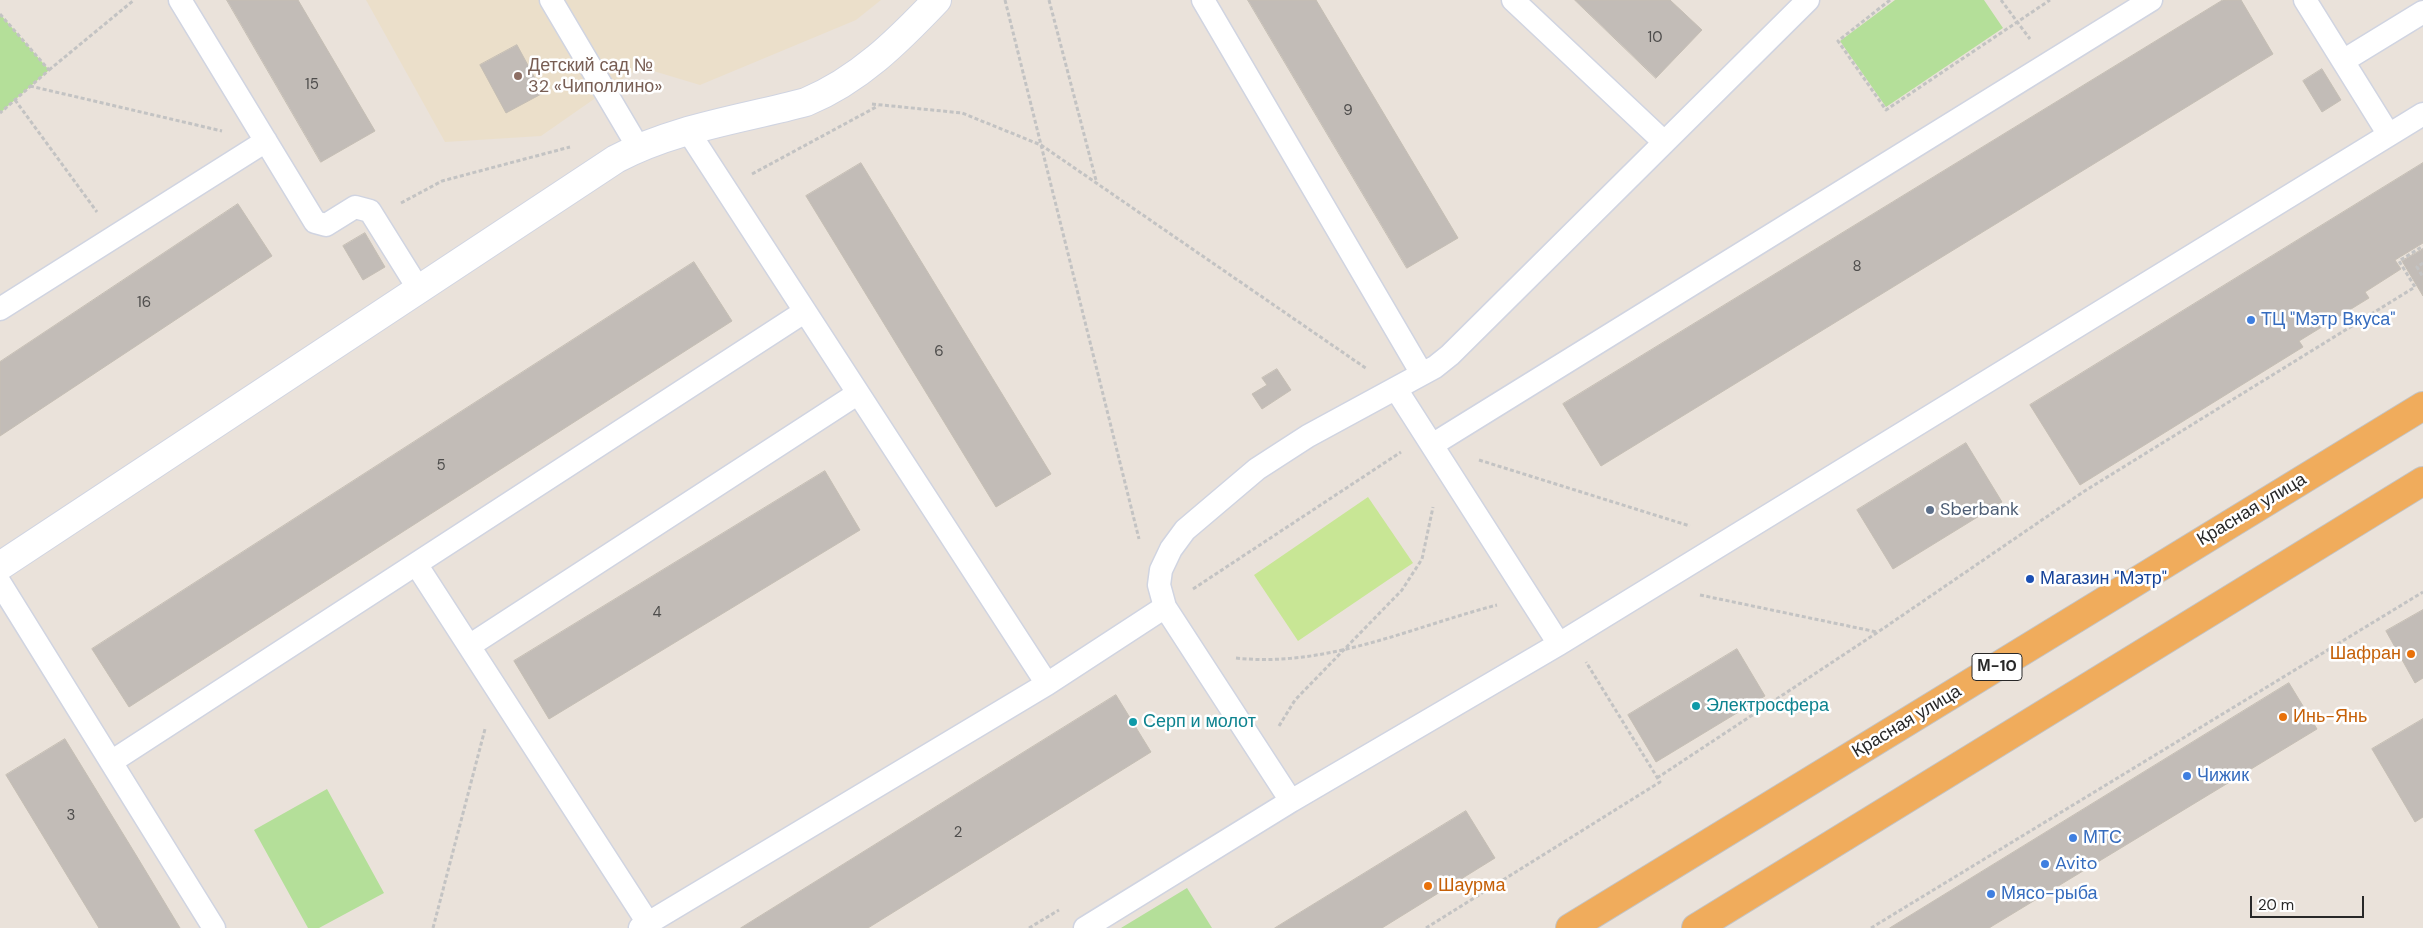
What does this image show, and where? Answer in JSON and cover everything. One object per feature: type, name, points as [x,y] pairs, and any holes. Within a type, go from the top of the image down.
[{"type":"highway","name":"Красная улица","points":[[1570,928],[2423,406]]},
{"type":"highway","points":[[1696,928],[2423,481]]},
{"type":"street","points":[[0,566],[616,158],[638,147],[688,131],[798,104],[828,93],[854,77],[879,58],[937,0]]},
{"type":"lane","points":[[180,0],[316,222],[320,225],[326,225],[355,207],[365,209],[374,217],[418,288]]},
{"type":"lane","points":[[551,0],[638,147]]},
{"type":"lane","points":[[1203,0],[1422,374]]},
{"type":"lane","points":[[1513,0],[1664,142]]},
{"type":"lane","points":[[1291,801],[1165,607],[1159,585],[1161,570],[1171,549],[1185,530],[1257,469],[1308,436],[1396,389],[1450,355],[1808,0]]},
{"type":"lane","points":[[1434,447],[2151,0]]},
{"type":"lane","points":[[2305,0],[2389,135]]},
{"type":"lane","points":[[2343,61],[2423,12]]},
{"type":"lane","points":[[1085,928],[1291,801],[1565,641],[2260,216],[2423,114]]},
{"type":"lane","points":[[688,131],[1047,684]]},
{"type":"lane","points":[[0,309],[266,141]]},
{"type":"lane","points":[[111,762],[804,312]]},
{"type":"lane","points":[[1396,389],[1528,596],[1565,641]]},
{"type":"lane","points":[[469,646],[857,394]]},
{"type":"lane","points":[[416,564],[496,687],[644,926],[1047,684],[1165,607]]},
{"type":"lane","points":[[0,583],[214,928]]},
{"type":"path","points":[[0,113],[134,0]]},
{"type":"path","points":[[1005,0],[1141,545],[1161,570]]},
{"type":"path","points":[[1049,0],[1097,184]]},
{"type":"path","points":[[1890,0],[1838,41],[1886,110],[2017,24],[2050,0]]},
{"type":"path","points":[[2001,0],[2017,24],[2049,63]]},
{"type":"path","points":[[0,14],[49,70]]},
{"type":"path","points":[[30,86],[266,141]]},
{"type":"path","points":[[828,93],[879,106],[962,113],[1042,145],[1396,389]]},
{"type":"path","points":[[16,100],[115,236]]},
{"type":"path","points":[[725,189],[879,106]]},
{"type":"path","points":[[374,217],[442,181],[573,146]]},
{"type":"path","points":[[1657,778],[1878,632],[2083,492],[2415,287],[2399,261],[2423,246]]},
{"type":"path","points":[[2423,263],[2417,266],[2423,277]]},
{"type":"path","points":[[1165,607],[1434,447],[1690,527]]},
{"type":"path","points":[[1263,758],[1283,717],[1295,700],[1402,590],[1422,559],[1434,447]]},
{"type":"path","points":[[1654,586],[1878,632]]},
{"type":"path","points":[[1871,928],[2423,592]]},
{"type":"path","points":[[1194,650],[1225,657],[1260,661],[1286,660],[1408,633],[1476,610],[1528,596]]},
{"type":"path","points":[[1426,928],[1660,782],[1565,641]]},
{"type":"path","points":[[433,928],[496,687]]},
{"type":"shaded area","name":"Детский сад № 32 «Чиполлино»","points":[[366,0],[881,0],[856,20],[700,85],[640,67],[541,136],[445,142]]},
{"type":"green space","points":[[1895,0],[1984,0],[2003,28],[1886,107],[1840,41]]},
{"type":"green space","points":[[0,14],[49,70],[0,113]]},
{"type":"green space","points":[[1368,497],[1413,563],[1298,641],[1254,575]]},
{"type":"green space","points":[[327,789],[384,893],[319,928],[308,928],[254,830]]},
{"type":"green space","points":[[1187,888],[1212,928],[1121,928]]},
{"type":"building","points":[[227,0],[298,0],[375,131],[321,162]]},
{"type":"building","points":[[1248,0],[1316,0],[1458,238],[1407,268]]},
{"type":"building","points":[[1575,0],[1670,0],[1702,30],[1656,78]]},
{"type":"building","points":[[2223,0],[2241,0],[2273,54],[1601,466],[1563,404]]},
{"type":"building","points":[[517,45],[543,93],[506,113],[480,65]]},
{"type":"building","points":[[2322,69],[2341,100],[2322,112],[2303,81]]},
{"type":"building","points":[[861,163],[1051,474],[996,507],[806,196]]},
{"type":"building","name":"ТЦ \"Мэтр Вкуса\"","points":[[2423,163],[2423,243],[2395,260],[2401,269],[2365,292],[2369,298],[2299,341],[2303,347],[2080,485],[2030,405]]},
{"type":"building","points":[[238,204],[272,256],[0,436],[0,362]]},
{"type":"building","points":[[365,233],[385,267],[363,280],[343,246]]},
{"type":"building","points":[[2423,249],[2423,296],[2402,261]]},
{"type":"building","points":[[694,262],[732,321],[129,707],[92,649]]},
{"type":"building","points":[[1277,369],[1291,390],[1262,409],[1252,394],[1267,385],[1262,378]]},
{"type":"building","points":[[1966,443],[2002,502],[1893,569],[1857,510]]},
{"type":"building","points":[[825,471],[860,530],[549,719],[514,661]]},
{"type":"building","name":"Шафран","points":[[2423,610],[2423,678],[2415,683],[2386,631]]},
{"type":"building","name":"Электросфера","points":[[1737,649],[1765,696],[1656,762],[1628,715]]},
{"type":"building","points":[[2289,683],[2317,729],[1989,928],[1890,928]]},
{"type":"building","points":[[1116,695],[1151,752],[868,928],[741,928]]},
{"type":"building","points":[[2423,719],[2423,817],[2415,822],[2372,749]]},
{"type":"building","points":[[65,739],[180,928],[99,928],[6,775]]},
{"type":"building","points":[[1466,811],[1495,858],[1382,928],[1275,928]]},
{"type":"place","name":"Детский сад № 32 «Чиполлино»","points":[[518,76]]},
{"type":"place","name":"ТЦ \"Мэтр Вкуса\"","points":[[2251,320]]},
{"type":"place","name":"Sberbank","points":[[1930,510]]},
{"type":"place","name":"Магазин \"Мэтр\"","points":[[2030,579]]},
{"type":"place","name":"Шафран","points":[[2411,654]]},
{"type":"place","name":"Электросфера","points":[[1696,706]]},
{"type":"place","name":"Инь-Янь","points":[[2283,717]]},
{"type":"place","name":"Серп и молот","points":[[1133,722]]},
{"type":"place","name":"Чижик","points":[[2187,776]]},
{"type":"place","name":"МТС","points":[[2073,838]]},
{"type":"place","name":"Avito","points":[[2045,864]]},
{"type":"place","name":"Шаурма","points":[[1428,886]]},
{"type":"place","name":"Мясо-рыба","points":[[1991,894]]}]
